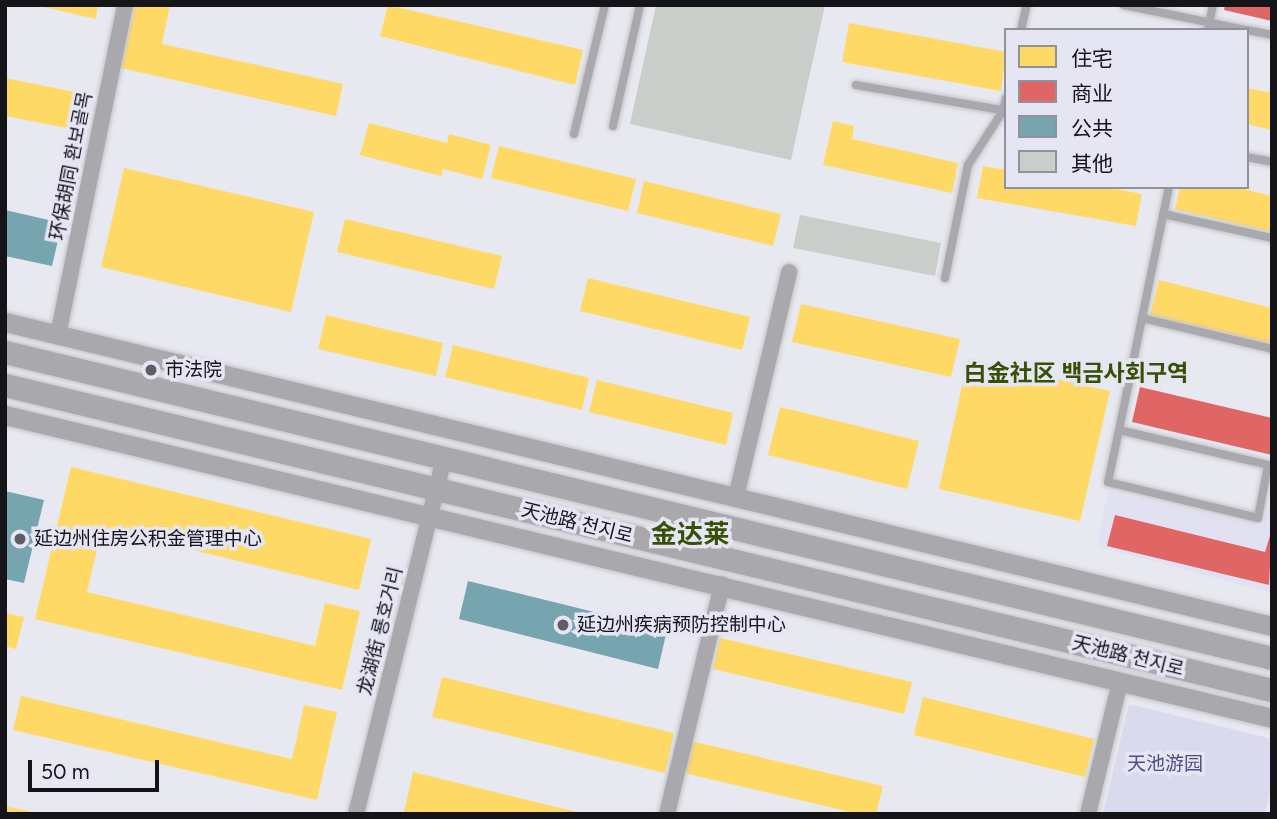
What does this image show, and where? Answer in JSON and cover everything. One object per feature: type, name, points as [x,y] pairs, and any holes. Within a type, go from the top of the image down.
[{"type":"main road","name":"天池路 천지로","points":[[5,352],[1272,658]]},
{"type":"main road","name":"天池路 천지로","points":[[5,385],[1272,690]]},
{"type":"street","name":"环保胡同 환보골목","points":[[58,335],[125,5]]},
{"type":"street","points":[[736,497],[789,272]]},
{"type":"street","points":[[5,322],[1272,626]]},
{"type":"street","name":"天池路 천지로","points":[[5,415],[1272,718]]},
{"type":"street","name":"龙湖街 룡호거리","points":[[356,814],[444,458]]},
{"type":"street","points":[[667,814],[722,585]]},
{"type":"street","points":[[1088,814],[1120,681]]},
{"type":"lane","points":[[574,134],[605,5]]},
{"type":"lane","points":[[613,126],[640,5]]},
{"type":"lane","points":[[1021,28],[1027,5]]},
{"type":"lane","points":[[1124,5],[1209,26],[1228,28]]},
{"type":"lane","points":[[1209,26],[1213,5]]},
{"type":"lane","points":[[1249,30],[1272,35]]},
{"type":"lane","points":[[856,85],[1004,111],[968,165],[944,278]]},
{"type":"lane","points":[[1249,157],[1272,162]]},
{"type":"lane","points":[[1119,430],[1268,466],[1258,518],[1108,482],[1169,189]]},
{"type":"lane","points":[[1163,214],[1272,238]]},
{"type":"lane","points":[[1142,317],[1272,349]]},
{"type":"shaded area","points":[[1108,491],[1263,527],[1272,493],[1272,593],[1097,546]]},
{"type":"green space","name":"天池游园","points":[[1129,704],[1272,739],[1272,783],[1265,814],[1103,814]]},
{"type":"building: 住宅","points":[[35,5],[98,5],[96,19]]},
{"type":"building: 住宅","points":[[135,5],[170,5],[162,44],[343,84],[336,116],[121,68]]},
{"type":"building: 住宅","points":[[388,5],[583,50],[575,85],[380,36]]},
{"type":"building: 住宅","points":[[849,23],[1004,52],[1001,91],[842,62]]},
{"type":"building: 住宅","points":[[5,78],[80,93],[72,129],[5,116]]},
{"type":"building: 住宅","points":[[1249,88],[1272,93],[1272,130],[1249,124]]},
{"type":"building: 住宅","points":[[833,121],[854,126],[852,139],[958,163],[952,193],[823,165]]},
{"type":"building: 住宅","points":[[369,123],[447,143],[449,134],[491,145],[482,179],[443,169],[441,176],[360,155]]},
{"type":"building: 住宅","points":[[499,146],[636,179],[628,211],[491,178]]},
{"type":"building: 住宅","points":[[983,166],[1004,170],[1004,189],[1116,189],[1142,194],[1136,226],[977,198]]},
{"type":"building: 住宅","points":[[124,168],[314,212],[291,312],[101,267]]},
{"type":"building: 住宅","points":[[644,181],[781,214],[773,246],[637,213]]},
{"type":"building: 住宅","points":[[1180,189],[1244,189],[1272,196],[1272,232],[1175,209]]},
{"type":"building: 住宅","points":[[345,219],[502,256],[494,289],[337,252]]},
{"type":"building: 住宅","points":[[588,278],[750,317],[742,350],[580,311]]},
{"type":"building: 住宅","points":[[1159,280],[1272,308],[1272,344],[1150,315]]},
{"type":"building: 住宅","points":[[801,304],[960,339],[951,377],[792,342]]},
{"type":"building: 住宅","points":[[326,315],[443,343],[436,376],[318,349]]},
{"type":"building: 住宅","points":[[453,345],[589,378],[582,410],[445,377]]},
{"type":"building: 住宅","points":[[968,359],[1110,391],[1080,521],[939,489]]},
{"type":"building: 住宅","points":[[597,380],[733,413],[726,445],[589,412]]},
{"type":"building: 住宅","points":[[780,407],[919,441],[907,489],[768,455]]},
{"type":"building: 住宅","points":[[71,467],[371,539],[359,590],[102,528],[87,592],[315,646],[325,603],[360,611],[342,690],[35,619]]},
{"type":"building: 住宅","points":[[5,613],[24,617],[16,649],[5,646]]},
{"type":"building: 住宅","points":[[720,638],[912,682],[904,714],[713,669]]},
{"type":"building: 住宅","points":[[442,677],[674,733],[665,773],[432,717]]},
{"type":"building: 住宅","points":[[21,696],[292,759],[304,705],[337,712],[317,800],[13,730]]},
{"type":"building: 住宅","points":[[923,697],[1094,739],[1085,777],[914,735]]},
{"type":"building: 住宅","points":[[691,741],[883,786],[876,814],[859,814],[684,773]]},
{"type":"building: 住宅","points":[[413,772],[581,813],[581,814],[404,812]]},
{"type":"building: 住宅","points":[[5,806],[36,813],[5,814]]},
{"type":"building: 商业","points":[[1225,5],[1272,5],[1272,21],[1224,10]]},
{"type":"building: 商业","points":[[1140,387],[1272,418],[1272,455],[1132,422]]},
{"type":"building: 商业","points":[[1115,515],[1265,552],[1272,529],[1269,585],[1107,546]]},
{"type":"building: 公共","points":[[5,210],[62,223],[52,266],[5,256]]},
{"type":"building: 公共","name":"延边州住房公积金管理中心","points":[[5,491],[44,500],[24,583],[5,579]]},
{"type":"building: 公共","name":"延边州疾病预防控制中心","points":[[468,581],[667,630],[658,669],[459,619]]},
{"type":"building: 其他","points":[[656,5],[825,5],[791,160],[630,124]]},
{"type":"building: 其他","points":[[800,215],[941,243],[935,276],[793,248]]},
{"type":"place","name":"市法院","points":[[151,370]]},
{"type":"place","name":"延边州住房公积金管理中心","points":[[20,539]]},
{"type":"place","name":"延边州疾病预防控制中心","points":[[563,625]]},
{"type":"district","name":"白金社区 백금사회구역","points":[[1076,373]]},
{"type":"district","name":"金达莱","points":[[690,535]]}]
